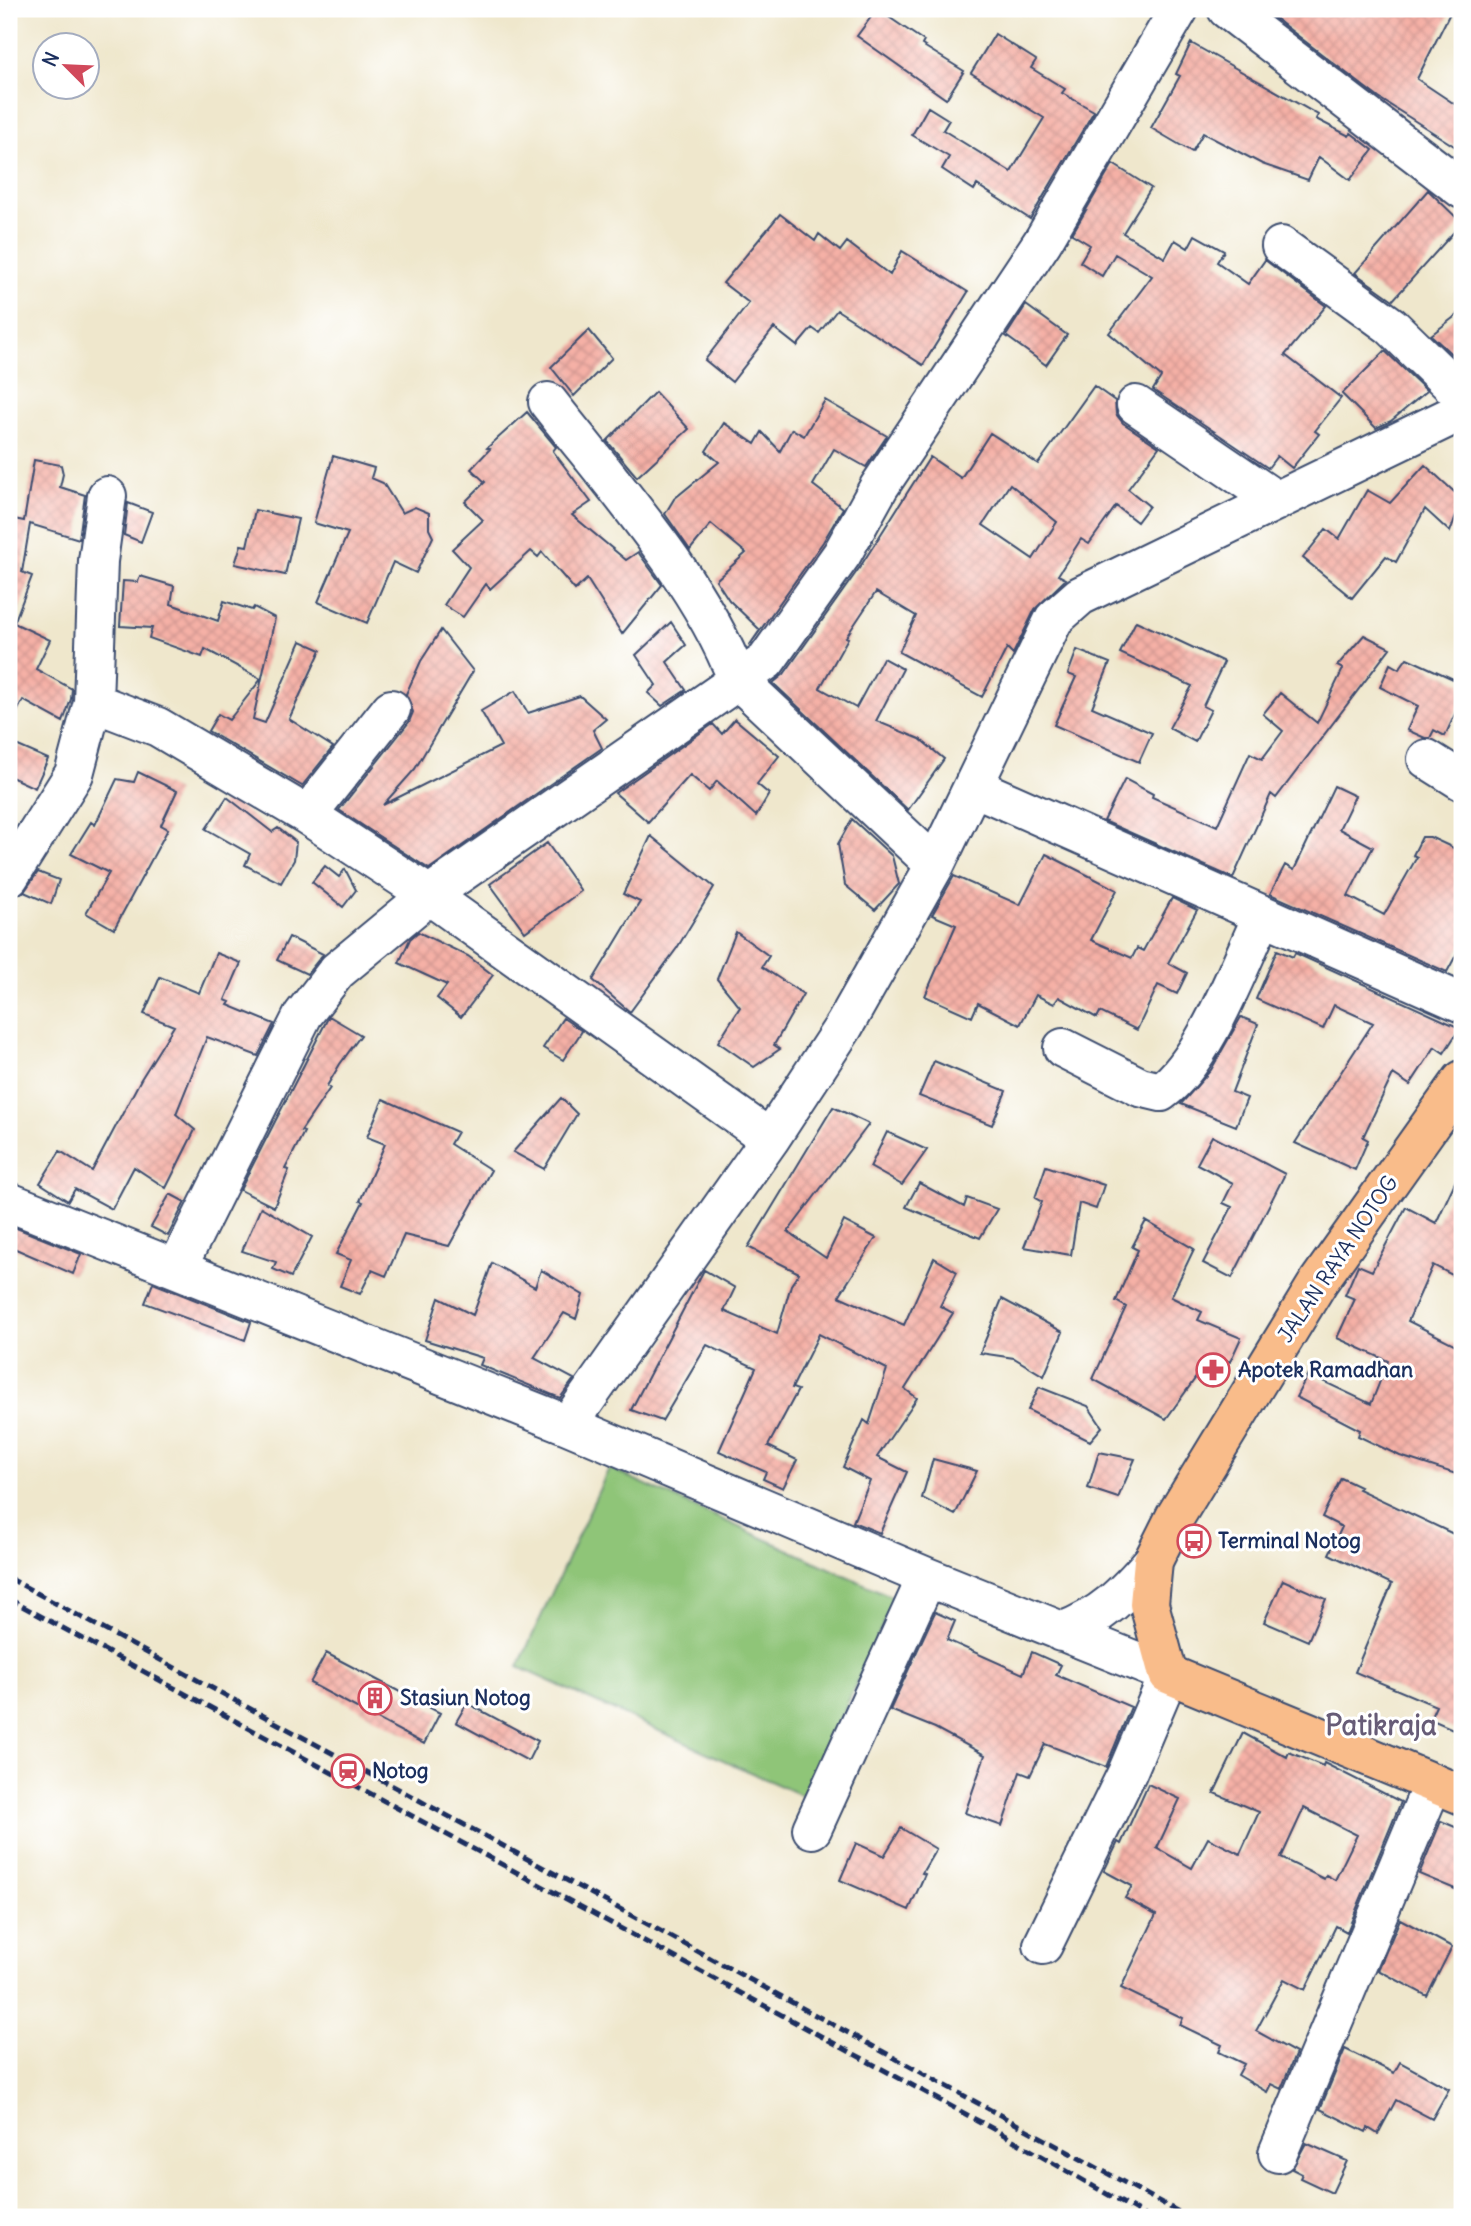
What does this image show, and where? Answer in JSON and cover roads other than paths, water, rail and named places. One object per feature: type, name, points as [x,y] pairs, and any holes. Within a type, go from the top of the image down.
[{"type":"highway","name":"JALAN RAYA NOTOG","points":[[1169,1674],[1149,1604],[1153,1561],[1175,1517],[1320,1280],[1462,1080]]},
{"type":"highway","points":[[1169,1674],[1447,1789]]},
{"type":"street","points":[[177,1268],[303,1015],[337,971],[429,895],[737,679],[766,662],[842,554],[879,487],[1042,241],[1179,9]]},
{"type":"street","points":[[1227,9],[1462,189]]},
{"type":"street","points":[[568,1425],[770,1139],[844,1026],[934,865],[1054,620],[1080,596],[1459,411],[1391,326],[1281,246]]},
{"type":"street","points":[[548,402],[665,552],[728,656],[737,679],[934,865]]},
{"type":"street","points":[[1136,405],[1277,501]]},
{"type":"street","points":[[9,877],[74,774],[93,702],[98,562],[107,496]]},
{"type":"street","points":[[93,702],[158,727],[307,815],[429,895],[770,1139]]},
{"type":"street","points":[[307,815],[391,709]]},
{"type":"street","points":[[1427,759],[1462,781]]},
{"type":"street","points":[[974,787],[1462,1003]]},
{"type":"street","points":[[1063,1048],[1140,1087],[1161,1092],[1178,1080],[1201,1043],[1264,915]]},
{"type":"street","points":[[9,1202],[568,1425],[927,1577],[1169,1674],[1127,1773],[1042,1945]]},
{"type":"street","points":[[1061,1632],[1090,1621],[1127,1590],[1153,1561]]},
{"type":"street","points":[[812,1829],[927,1577]]},
{"type":"street","points":[[1278,2153],[1447,1789]]},
{"type":"railway","points":[[9,1578],[1188,2217]]},
{"type":"railway","points":[[9,1599],[999,2132],[1147,2217]]},
{"type":"place","name":"Apotek Ramadhan","points":[[1213,1370]]},
{"type":"place","name":"Terminal Notog","points":[[1194,1541]]},
{"type":"place","name":"Stasiun Notog","points":[[375,1698]]},
{"type":"place","name":"Notog","points":[[348,1771]]},
{"type":"district","name":"Patikraja","points":[[1381,1725]]}]
